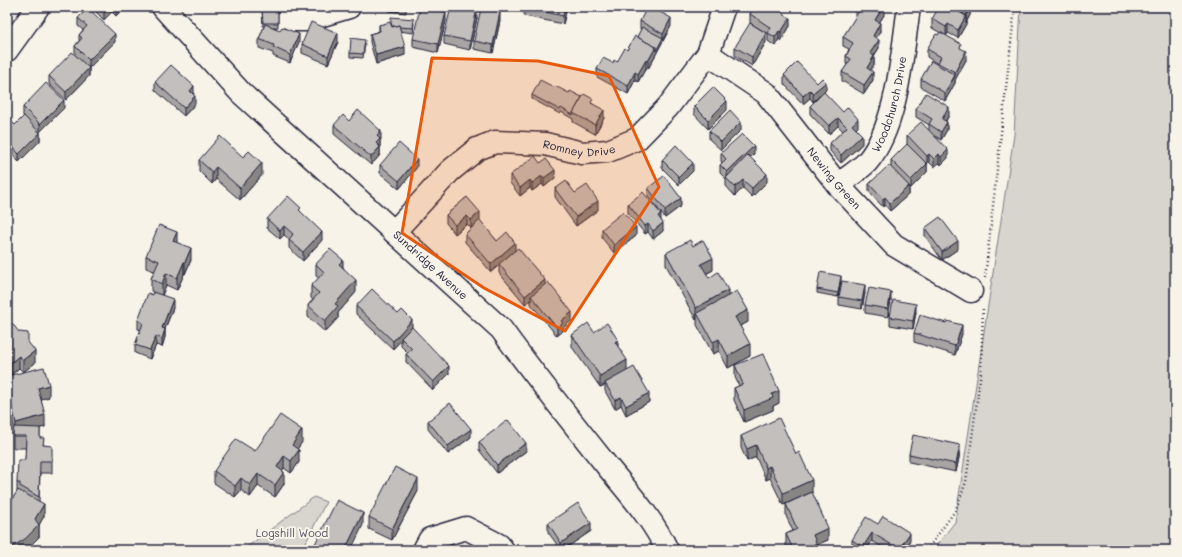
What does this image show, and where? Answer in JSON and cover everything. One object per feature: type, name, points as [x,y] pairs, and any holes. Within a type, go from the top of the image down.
[{"type":"street","points":[[7,50],[38,7]]},
{"type":"street","name":"Sundridge Avenue","points":[[163,7],[241,93],[501,329],[662,545]]},
{"type":"street","points":[[284,20],[306,20],[350,7]]},
{"type":"street","name":"Romney Drive","points":[[394,232],[450,171],[477,149],[495,142],[545,144],[582,153],[608,152],[636,139],[668,107],[708,54],[724,7]]},
{"type":"street","name":"Woodchurch Drive","points":[[838,185],[867,162],[883,137],[891,112],[909,7]]},
{"type":"street","name":"Newing Green","points":[[708,54],[766,93],[838,185],[894,245],[971,291]]},
{"type":"street","points":[[424,550],[430,539],[466,528],[499,548]]},
{"type":"highlighted area","points":[[432,58],[538,61],[609,76],[659,187],[565,331],[484,288],[402,233]]},
{"type":"green space","points":[[1021,7],[1175,7],[1175,550],[933,550],[955,522],[1014,135]]},
{"type":"green space","name":"Logshill Wood","points":[[314,497],[326,502],[302,550],[243,550]]},
{"type":"building","points":[[99,7],[108,7],[104,11]]},
{"type":"building","points":[[420,7],[446,12],[438,44],[413,39]]},
{"type":"building","points":[[451,7],[467,7],[477,9],[470,41],[444,36]]},
{"type":"building","points":[[524,7],[565,7],[563,16]]},
{"type":"building","points":[[647,7],[651,7],[671,18],[663,34],[640,21]]},
{"type":"building","points":[[754,7],[775,7],[790,18],[781,32],[779,31],[775,37],[768,33],[771,28],[750,14]]},
{"type":"building","points":[[855,7],[883,7],[875,20],[880,23],[873,36],[879,40],[870,53],[874,56],[867,68],[873,72],[864,85],[842,72],[851,59],[846,56],[853,43],[843,37],[859,11]]},
{"type":"building","points":[[939,7],[950,7],[966,16],[958,30],[948,24],[946,27],[932,19]]},
{"type":"building","points":[[953,7],[970,7],[966,15]]},
{"type":"building","points":[[88,8],[115,34],[89,60],[75,46],[82,38],[79,35],[87,26],[78,18]]},
{"type":"building","points":[[481,8],[500,12],[493,45],[474,41]]},
{"type":"building","points":[[262,9],[278,9],[278,23],[263,23]]},
{"type":"building","points":[[391,17],[414,19],[413,28],[399,27],[399,25],[392,26]]},
{"type":"building","points":[[311,22],[338,33],[328,56],[302,44]]},
{"type":"building","points":[[390,22],[392,27],[399,25],[405,47],[376,55],[370,34],[380,31],[379,25]]},
{"type":"building","points":[[750,23],[766,33],[752,57],[735,47]]},
{"type":"building","points":[[265,24],[280,30],[282,27],[299,34],[290,55],[273,47],[274,45],[259,39]]},
{"type":"building","points":[[642,27],[663,38],[656,51],[656,47],[637,37]]},
{"type":"building","points":[[940,32],[961,44],[960,48],[966,51],[955,72],[938,63],[941,57],[927,49],[936,34],[938,35]]},
{"type":"building","points":[[635,36],[656,47],[638,74],[635,72],[628,86],[597,69],[603,58],[613,63],[614,60],[617,62],[625,48],[627,50]]},
{"type":"building","points":[[351,38],[365,40],[363,54],[350,53]]},
{"type":"building","points":[[72,52],[89,68],[66,92],[49,76]]},
{"type":"building","points":[[931,61],[955,75],[945,93],[921,79]]},
{"type":"building","points":[[797,62],[817,83],[822,78],[826,82],[813,93],[810,90],[803,96],[784,75]]},
{"type":"building","points":[[171,65],[194,86],[190,91],[195,96],[184,108],[155,82]]},
{"type":"building","points":[[540,80],[554,87],[555,86],[569,93],[570,91],[582,97],[573,115],[561,108],[560,110],[532,95]]},
{"type":"building","points":[[46,83],[64,100],[40,124],[23,107]]},
{"type":"building","points":[[713,87],[727,101],[708,120],[694,106]]},
{"type":"building","points":[[824,92],[843,112],[848,107],[858,119],[852,125],[862,135],[841,155],[830,143],[847,127],[838,118],[829,126],[810,106]]},
{"type":"building","points":[[926,93],[949,107],[942,119],[947,122],[941,132],[929,124],[932,119],[916,109]]},
{"type":"building","points":[[584,94],[593,99],[591,103],[604,110],[595,125],[573,113]]},
{"type":"building","points":[[358,110],[381,131],[377,136],[380,139],[376,143],[380,147],[371,157],[334,125],[343,115],[349,121]]},
{"type":"building","points":[[730,110],[741,122],[721,142],[709,131]]},
{"type":"building","points":[[24,116],[40,133],[19,154],[12,146],[7,151],[7,125],[11,121],[15,125]]},
{"type":"building","points":[[921,122],[948,150],[941,157],[939,154],[934,159],[929,154],[927,156],[907,135]]},
{"type":"building","points":[[742,134],[754,146],[727,172],[720,165],[726,159],[721,153]]},
{"type":"building","points":[[220,136],[243,157],[249,151],[262,163],[240,188],[216,167],[212,172],[199,160]]},
{"type":"building","points":[[399,143],[417,159],[399,181],[380,165]]},
{"type":"building","points":[[907,144],[927,164],[911,180],[891,160]]},
{"type":"building","points":[[676,145],[693,163],[679,177],[662,160]]},
{"type":"building","points":[[748,155],[767,174],[752,188],[743,180],[735,187],[726,178]]},
{"type":"building","points":[[535,156],[540,163],[546,159],[555,170],[544,178],[542,176],[532,183],[530,180],[520,188],[510,175]]},
{"type":"building","points":[[889,165],[909,186],[890,203],[885,197],[883,199],[869,184]]},
{"type":"building","points":[[664,176],[681,198],[665,210],[648,188]]},
{"type":"building","points":[[566,181],[575,193],[587,185],[598,201],[576,217],[555,189]]},
{"type":"building","points":[[643,192],[661,214],[658,216],[663,223],[653,231],[648,224],[645,226],[628,204]]},
{"type":"building","points":[[288,196],[301,208],[299,210],[322,232],[303,252],[289,240],[293,234],[284,226],[280,231],[267,219]]},
{"type":"building","points":[[467,197],[480,212],[471,220],[467,216],[455,225],[446,215]]},
{"type":"building","points":[[623,212],[636,227],[614,245],[602,229]]},
{"type":"building","points":[[940,217],[958,241],[942,252],[925,228]]},
{"type":"building","points":[[480,220],[497,241],[507,232],[515,243],[491,264],[465,234]]},
{"type":"building","points":[[159,225],[177,232],[173,241],[191,248],[177,278],[166,273],[162,284],[151,279],[159,261],[146,256]]},
{"type":"building","points":[[690,240],[693,246],[703,240],[713,258],[701,264],[709,278],[718,272],[728,290],[696,308],[666,253]]},
{"type":"building","points":[[518,248],[545,280],[525,296],[499,264]]},
{"type":"building","points":[[330,249],[343,260],[339,264],[356,280],[335,304],[338,306],[325,321],[308,305],[319,293],[311,286],[324,272],[316,264]]},
{"type":"building","points":[[820,272],[841,276],[838,293],[817,289]]},
{"type":"building","points":[[842,281],[865,285],[862,301],[839,297]]},
{"type":"building","points":[[548,282],[572,312],[561,321],[563,323],[557,328],[531,296]]},
{"type":"building","points":[[869,288],[891,292],[888,309],[865,305]]},
{"type":"building","points":[[372,289],[398,314],[402,310],[412,320],[393,341],[356,306]]},
{"type":"building","points":[[737,291],[748,310],[735,317],[750,344],[728,356],[719,339],[713,342],[697,313]]},
{"type":"building","points":[[153,292],[173,299],[162,328],[165,329],[162,339],[156,336],[150,350],[135,345],[143,323],[138,320],[148,293],[153,295]]},
{"type":"building","points":[[893,300],[916,304],[913,321],[890,317]]},
{"type":"building","points":[[920,315],[946,323],[947,321],[962,325],[955,346],[914,333]]},
{"type":"building","points":[[11,322],[19,332],[28,333],[28,342],[35,351],[23,360],[19,356],[7,366],[7,325]]},
{"type":"building","points":[[588,323],[594,332],[607,323],[618,340],[615,342],[627,360],[600,376],[572,335]]},
{"type":"building","points":[[412,327],[449,366],[433,382],[406,354],[412,349],[401,338]]},
{"type":"building","points":[[763,354],[779,391],[772,394],[773,398],[744,410],[734,388],[743,384],[735,365]]},
{"type":"building","points":[[44,367],[49,385],[38,388],[45,415],[16,423],[7,387],[7,376]]},
{"type":"building","points":[[634,367],[649,393],[626,406],[621,397],[615,400],[605,383]]},
{"type":"building","points":[[450,403],[471,429],[448,446],[428,421]]},
{"type":"building","points":[[280,415],[302,430],[292,445],[299,450],[291,461],[284,456],[277,467],[284,472],[275,485],[258,474],[250,485],[241,478],[235,486],[214,471],[236,439],[255,451]]},
{"type":"building","points":[[779,418],[796,454],[799,452],[812,480],[783,493],[770,466],[766,468],[756,445],[747,449],[741,436]]},
{"type":"building","points":[[508,420],[526,443],[497,465],[479,442]]},
{"type":"building","points":[[14,427],[40,428],[40,438],[44,438],[43,445],[52,446],[52,461],[40,461],[39,497],[20,486],[20,483],[17,483],[18,460],[25,460],[26,436],[13,436]]},
{"type":"building","points":[[913,435],[960,445],[956,464],[909,454]]},
{"type":"building","points":[[395,467],[418,479],[392,529],[369,517]]},
{"type":"building","points":[[18,490],[44,504],[35,519],[39,525],[25,539],[7,550],[7,505],[10,503]]},
{"type":"building","points":[[812,492],[828,528],[813,535],[816,542],[810,550],[787,550],[792,547],[786,534],[797,529],[786,504]]},
{"type":"building","points":[[337,500],[363,513],[345,550],[312,550]]},
{"type":"building","points":[[578,503],[591,523],[561,543],[548,523]]},
{"type":"building","points":[[883,516],[910,533],[899,549],[872,533],[863,547],[852,540],[866,517],[878,524]]}]
